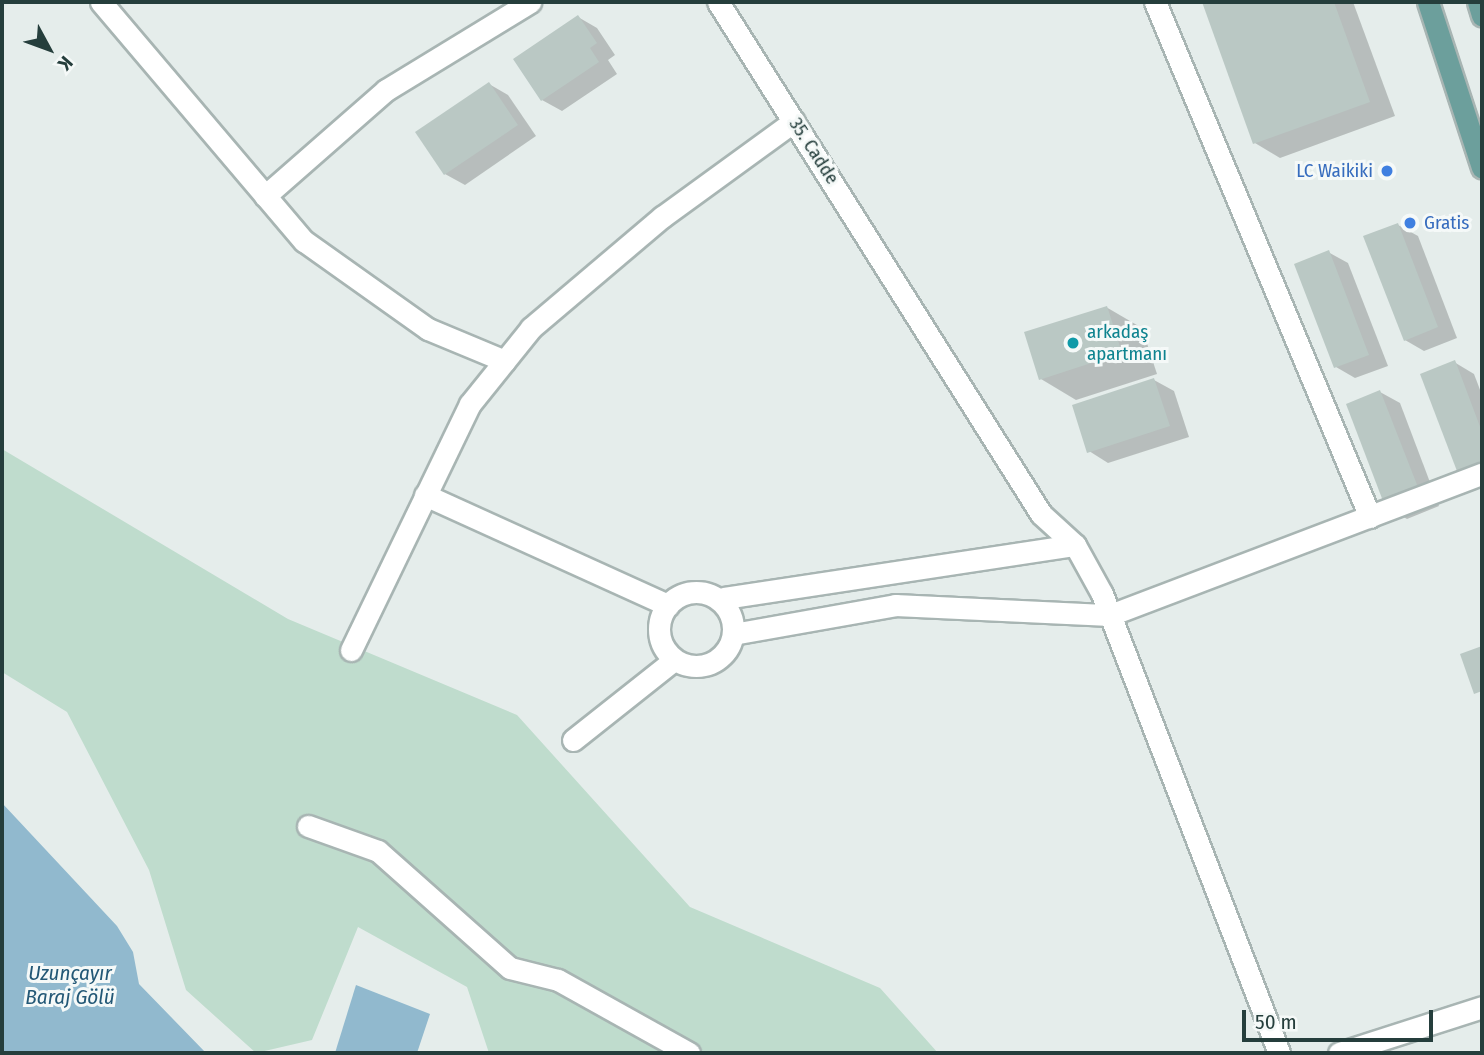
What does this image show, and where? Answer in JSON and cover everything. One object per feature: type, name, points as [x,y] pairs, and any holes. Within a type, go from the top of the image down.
[{"type":"main road","points":[[1428,2],[1482,167]]},
{"type":"main road","points":[[1478,2],[1482,15]]},
{"type":"street","points":[[101,2],[304,241],[362,288],[428,329],[505,361]]},
{"type":"street","points":[[265,196],[386,90],[530,2]]},
{"type":"street","name":"35. Cadde","points":[[718,2],[1041,514],[1075,545]]},
{"type":"street","points":[[1155,2],[1370,517]]},
{"type":"street","points":[[351,650],[470,404],[531,328],[662,217],[794,121]]},
{"type":"street","points":[[573,740],[674,660],[711,664],[733,634],[895,604],[1110,615],[1482,474]]},
{"type":"street","points":[[425,495],[668,605]]},
{"type":"street","points":[[674,660],[659,639],[668,605],[688,593],[724,598],[1075,545],[1110,615],[1279,1053]]},
{"type":"street","points":[[724,598],[733,634]]},
{"type":"street","points":[[308,826],[378,851],[510,968],[558,980],[689,1053]]},
{"type":"street","points":[[1339,1053],[1482,1007]]},
{"type":"green space","points":[[2,449],[288,619],[517,715],[690,907],[880,988],[938,1053],[489,1053],[467,987],[358,927],[312,1040],[256,1053],[186,990],[149,870],[67,712],[2,672]]},
{"type":"water","name":"Uzunçayır Baraj Gölü","points":[[2,803],[117,926],[133,952],[139,984],[206,1053],[2,1053]]},
{"type":"water","points":[[356,985],[430,1014],[417,1053],[335,1053]]},
{"type":"building","points":[[1202,2],[1334,2],[1370,102],[1253,144]]},
{"type":"building","points":[[578,15],[597,43],[590,48],[599,62],[541,101],[513,59]]},
{"type":"building","points":[[489,82],[518,125],[444,175],[415,132]]},
{"type":"building","points":[[1398,223],[1438,327],[1404,341],[1363,236]]},
{"type":"building","points":[[1329,250],[1369,355],[1334,368],[1294,264]]},
{"type":"building","name":"arkadaş apartmanı","points":[[1107,306],[1122,353],[1039,380],[1024,332]]},
{"type":"building","points":[[1455,360],[1482,432],[1482,470],[1460,479],[1420,374]]},
{"type":"building","points":[[1154,378],[1170,426],[1087,453],[1072,405]]},
{"type":"building","points":[[1380,390],[1421,495],[1386,509],[1346,404]]},
{"type":"building","points":[[1482,646],[1482,691],[1474,694],[1460,654]]},
{"type":"place","name":"LC Waikiki","points":[[1387,171]]},
{"type":"place","name":"Gratis","points":[[1410,223]]},
{"type":"place","name":"arkadaş apartmanı","points":[[1073,343]]}]
